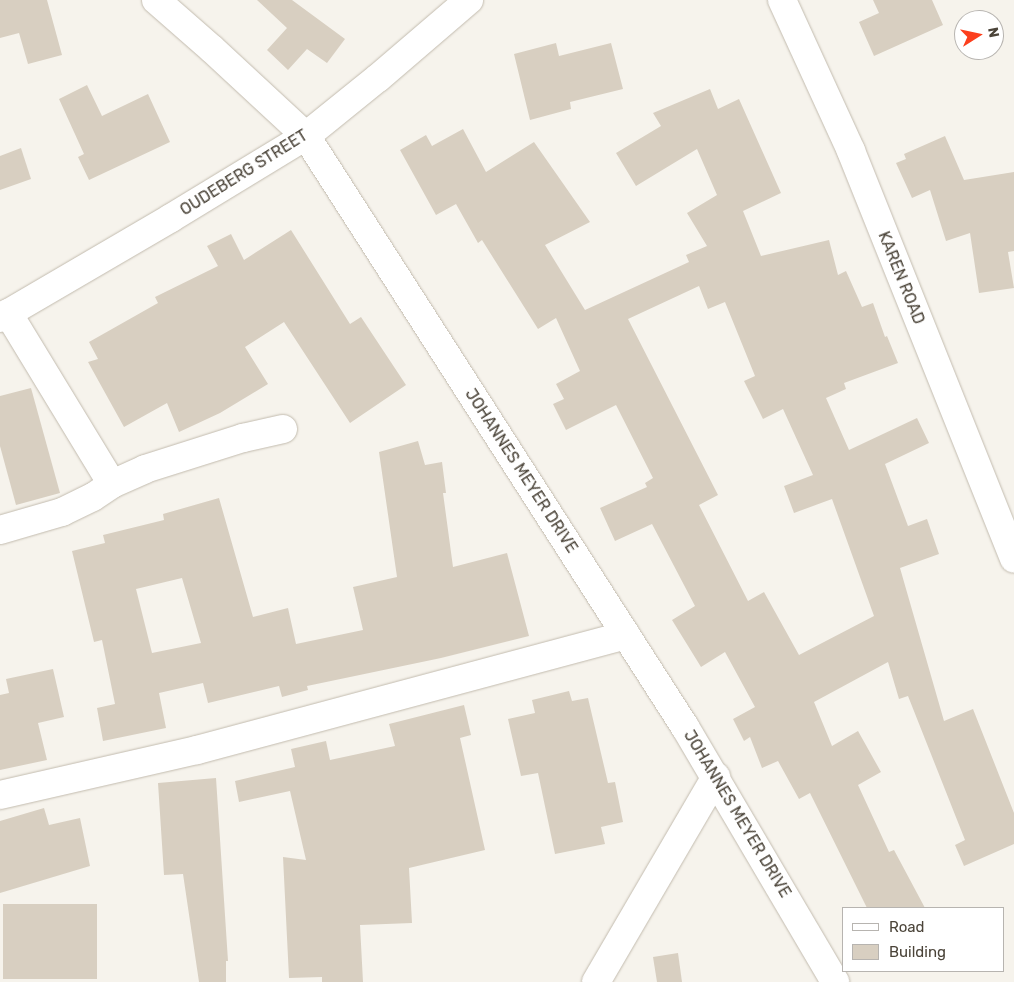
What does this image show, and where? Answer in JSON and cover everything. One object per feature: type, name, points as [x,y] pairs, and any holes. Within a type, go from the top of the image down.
[{"type":"street","name":"JOHANNES MEYER DRIVE","points":[[156,0],[306,136],[716,777],[836,982]]},
{"type":"street","name":"OUDEBERG STREET","points":[[4,316],[306,136],[378,78],[469,0]]},
{"type":"street","name":"KAREN ROAD","points":[[782,0],[851,151],[1014,559]]},
{"type":"street","points":[[4,316],[112,484]]},
{"type":"street","points":[[0,530],[62,512],[93,497],[112,484],[145,469],[283,428]]},
{"type":"street","points":[[0,795],[196,750],[626,635]]},
{"type":"street","points":[[596,982],[716,777]]},
{"type":"building","points":[[0,0],[47,0],[62,55],[28,64],[19,33],[0,38]]},
{"type":"building","points":[[257,0],[292,0],[345,39],[327,63],[307,49],[288,70],[267,50],[287,28]]},
{"type":"building","points":[[873,0],[932,0],[943,25],[874,56],[859,22],[879,13]]},
{"type":"building","points":[[556,43],[559,56],[611,43],[623,89],[570,102],[571,109],[530,120],[514,54]]},
{"type":"building","points":[[87,85],[102,116],[148,94],[170,142],[89,180],[78,157],[84,154],[59,99]]},
{"type":"building","points":[[710,89],[718,109],[739,99],[781,193],[743,211],[761,256],[829,240],[838,275],[846,271],[862,307],[873,303],[885,337],[887,336],[898,363],[844,383],[846,389],[826,398],[849,450],[917,418],[929,443],[885,464],[908,526],[927,519],[939,554],[900,568],[944,721],[973,709],[1014,813],[1014,844],[964,866],[955,845],[965,840],[908,696],[899,699],[888,662],[814,702],[832,746],[858,731],[881,772],[858,785],[889,852],[894,850],[924,907],[867,907],[810,793],[799,799],[778,761],[762,768],[750,737],[744,741],[733,719],[755,707],[725,652],[701,667],[672,620],[695,606],[652,524],[615,541],[600,508],[647,487],[645,483],[653,478],[616,405],[566,430],[553,404],[564,399],[556,384],[580,371],[556,318],[538,329],[482,240],[478,243],[456,204],[436,215],[400,150],[426,135],[432,146],[463,129],[486,172],[534,142],[590,222],[545,245],[585,310],[689,262],[686,255],[707,246],[687,213],[717,195],[697,149],[636,186],[616,153],[661,126],[653,113]],"holes":[[[699,286],[708,309],[725,302],[755,376],[744,381],[763,419],[783,409],[813,475],[784,486],[794,513],[832,499],[874,616],[799,655],[764,592],[748,601],[699,505],[718,495],[628,319]]]},
{"type":"building","points":[[945,136],[964,180],[1014,172],[1014,251],[1008,252],[1014,288],[979,293],[970,233],[946,241],[930,190],[912,198],[896,163],[906,159],[904,154]]},
{"type":"building","points":[[21,148],[31,179],[0,190],[0,156]]},
{"type":"building","points":[[291,230],[350,324],[361,317],[406,385],[350,423],[284,322],[245,347],[268,384],[220,413],[179,432],[167,403],[124,427],[88,362],[98,359],[89,342],[158,303],[155,297],[218,266],[207,246],[231,234],[244,260]]},
{"type":"building","points":[[31,388],[60,493],[16,505],[0,446],[0,396]]},
{"type":"building","points":[[418,441],[425,465],[442,462],[446,493],[443,493],[453,567],[507,553],[529,636],[441,658],[307,686],[308,690],[282,697],[279,686],[208,703],[203,683],[159,693],[166,728],[103,741],[97,708],[115,704],[102,640],[94,642],[72,551],[105,543],[103,535],[164,520],[163,514],[219,498],[253,617],[288,608],[296,644],[363,630],[353,587],[397,577],[379,452]],"holes":[[[182,578],[201,643],[152,653],[136,589]]]},
{"type":"building","points":[[53,669],[64,717],[38,723],[47,760],[0,770],[0,695],[9,693],[6,679]]},
{"type":"building","points":[[569,691],[572,701],[588,698],[608,783],[615,782],[623,822],[601,827],[605,844],[555,854],[538,773],[521,776],[508,719],[535,713],[532,700]]},
{"type":"building","points":[[464,705],[471,735],[460,738],[485,850],[409,868],[412,923],[360,925],[363,982],[322,982],[322,977],[289,978],[283,857],[306,860],[290,791],[239,802],[235,781],[295,767],[291,749],[326,741],[330,760],[395,746],[389,724]]},
{"type":"building","points":[[216,778],[228,961],[226,961],[226,982],[199,982],[183,874],[164,875],[158,783]]},
{"type":"building","points":[[44,808],[49,825],[80,818],[90,866],[0,893],[0,821]]},
{"type":"building","points":[[3,904],[97,904],[97,979],[3,979]]},
{"type":"building","points":[[678,953],[682,982],[657,982],[653,957]]}]
